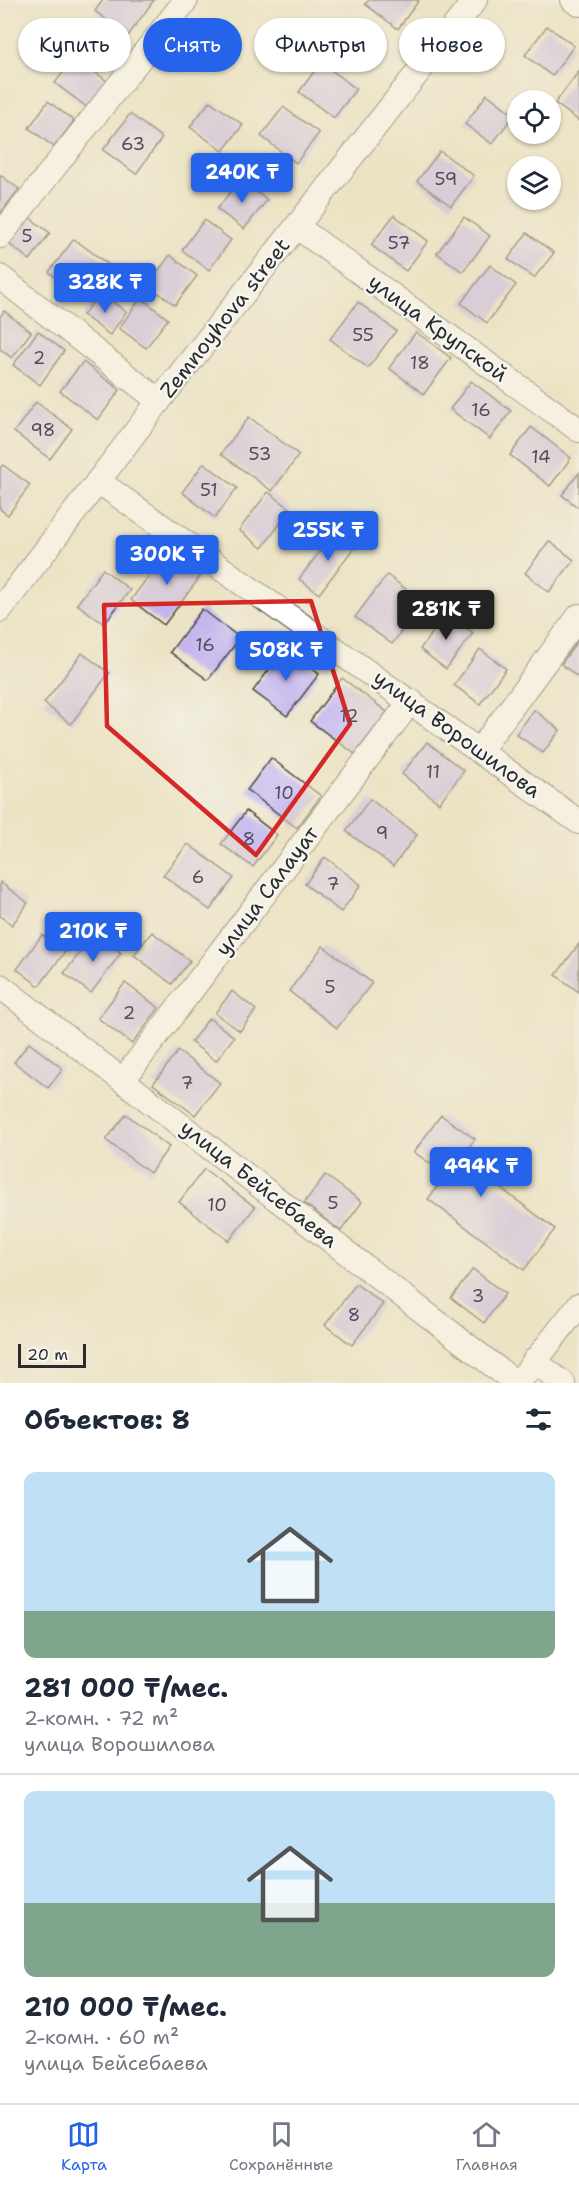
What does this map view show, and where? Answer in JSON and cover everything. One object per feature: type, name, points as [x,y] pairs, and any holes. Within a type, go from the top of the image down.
[{"type":"street","points":[[0,236],[186,0]]},
{"type":"street","name":"Zemnoyhova street","points":[[0,610],[159,401],[475,0]]},
{"type":"street","points":[[573,0],[579,4]]},
{"type":"street","name":"улица Крупской","points":[[297,226],[579,430]]},
{"type":"street","points":[[0,277],[159,401]]},
{"type":"street","name":"улица Ворошилова","points":[[98,480],[579,822]]},
{"type":"street","points":[[480,750],[579,616]]},
{"type":"street","name":"улица Салауат","points":[[123,1080],[411,701]]},
{"type":"street","name":"улица Бейсебаева","points":[[0,986],[517,1383]]},
{"type":"street","points":[[517,1383],[579,1305]]},
{"type":"street","points":[[534,1361],[563,1383]]},
{"type":"highlighted area","points":[[311,601],[350,724],[256,855],[107,726],[104,605]]},
{"type":"building","points":[[103,0],[154,0],[131,32],[131,18],[104,18],[95,11]]},
{"type":"building","points":[[369,0],[419,0],[406,18],[399,18],[398,29],[387,21],[387,18],[383,18],[365,4]]},
{"type":"building","points":[[547,26],[574,46],[552,76],[525,55]]},
{"type":"building","points":[[579,71],[579,121],[561,108],[561,95]]},
{"type":"building","points":[[63,72],[95,72],[108,82],[88,108],[55,83]]},
{"type":"building","points":[[314,72],[334,72],[356,89],[334,118],[299,92]]},
{"type":"building","points":[[487,94],[507,110],[507,124],[492,144],[465,124]]},
{"type":"building","points":[[48,101],[74,121],[54,147],[29,128]]},
{"type":"building","points":[[210,101],[243,125],[223,151],[190,127]]},
{"type":"building","points":[[283,107],[319,133],[296,163],[261,136]]},
{"type":"building","points":[[130,114],[162,138],[136,174],[103,150]]},
{"type":"building","points":[[440,151],[474,176],[451,206],[417,181]]},
{"type":"building","points":[[0,175],[19,189],[0,214]]},
{"type":"building","points":[[240,179],[267,200],[244,229],[217,209]]},
{"type":"building","points":[[23,213],[50,233],[30,260],[4,240]]},
{"type":"building","points":[[394,215],[428,241],[406,271],[371,245]]},
{"type":"building","points":[[464,217],[490,236],[463,272],[437,253]]},
{"type":"building","points":[[204,220],[231,240],[209,270],[182,250]]},
{"type":"building","points":[[527,233],[554,253],[534,278],[508,259]]},
{"type":"building","points":[[74,239],[109,265],[84,299],[49,272]]},
{"type":"building","points":[[170,255],[197,276],[175,305],[148,285]]},
{"type":"building","points":[[490,265],[516,285],[487,323],[461,303]]},
{"type":"building","points":[[100,292],[126,312],[110,335],[83,315]]},
{"type":"building","points":[[141,298],[168,319],[146,348],[119,328]]},
{"type":"building","points":[[358,302],[396,331],[368,368],[330,339]]},
{"type":"building","points":[[4,311],[31,332],[12,358],[0,349],[0,317]]},
{"type":"building","points":[[38,331],[64,351],[40,385],[13,365]]},
{"type":"building","points":[[416,332],[451,358],[424,394],[389,368]]},
{"type":"building","points":[[83,362],[120,390],[98,420],[60,391]]},
{"type":"building","points":[[471,381],[511,411],[490,439],[450,409]]},
{"type":"building","points":[[36,402],[72,429],[50,459],[14,432]]},
{"type":"building","points":[[249,417],[299,455],[272,491],[221,454]]},
{"type":"building","points":[[531,427],[571,458],[550,486],[510,455]]},
{"type":"building","points":[[204,463],[237,488],[215,518],[182,492]]},
{"type":"building","points":[[3,465],[30,485],[8,515],[0,509],[0,468]]},
{"type":"building","points":[[579,473],[579,508],[562,495]]},
{"type":"building","points":[[268,492],[291,509],[262,548],[239,530]]},
{"type":"building","points":[[336,530],[356,545],[319,594],[299,579]]},
{"type":"building","points":[[549,541],[574,560],[549,592],[525,573]]},
{"type":"building","points":[[169,548],[203,573],[164,625],[131,600]]},
{"type":"building","points":[[103,569],[130,590],[104,624],[77,604]]},
{"type":"building","points":[[387,575],[423,602],[392,644],[355,617]]},
{"type":"building","points":[[202,609],[240,638],[208,680],[170,652]]},
{"type":"building","points":[[447,613],[473,633],[446,669],[420,649]]},
{"type":"building","points":[[579,639],[579,678],[561,664]]},
{"type":"building","points":[[285,648],[319,674],[287,716],[253,691]]},
{"type":"building","points":[[480,649],[506,669],[480,704],[454,685]]},
{"type":"building","points":[[82,653],[109,673],[71,724],[44,703]]},
{"type":"building","points":[[342,678],[387,712],[355,754],[310,721]]},
{"type":"building","points":[[534,710],[560,730],[543,753],[516,734]]},
{"type":"building","points":[[427,742],[464,771],[439,803],[402,774]]},
{"type":"building","points":[[271,758],[321,796],[297,828],[247,790]]},
{"type":"building","points":[[370,799],[417,835],[393,866],[346,831]]},
{"type":"building","points":[[246,811],[277,835],[253,867],[221,844]]},
{"type":"building","points":[[188,844],[234,878],[210,910],[163,875]]},
{"type":"building","points":[[325,857],[361,885],[341,912],[305,884]]},
{"type":"building","points":[[0,882],[28,903],[12,925],[0,916]]},
{"type":"building","points":[[152,932],[190,961],[172,984],[134,955]]},
{"type":"building","points":[[95,933],[121,953],[91,993],[64,973]]},
{"type":"building","points":[[42,935],[65,952],[39,986],[17,969]]},
{"type":"building","points":[[579,944],[579,992],[556,975]]},
{"type":"building","points":[[323,946],[372,983],[337,1028],[289,991]]},
{"type":"building","points":[[125,983],[159,1008],[132,1044],[98,1018]]},
{"type":"building","points":[[232,991],[256,1010],[240,1031],[215,1013]]},
{"type":"building","points":[[209,1018],[234,1037],[216,1061],[191,1042]]},
{"type":"building","points":[[29,1043],[63,1069],[48,1088],[14,1062]]},
{"type":"building","points":[[178,1051],[220,1083],[195,1115],[153,1084]]},
{"type":"building","points":[[126,1114],[169,1147],[150,1173],[106,1140]]},
{"type":"building","points":[[441,1115],[475,1139],[461,1158],[555,1229],[524,1270],[428,1199],[446,1175],[414,1152]]},
{"type":"building","points":[[204,1169],[255,1207],[229,1241],[179,1202]]},
{"type":"building","points":[[325,1175],[362,1202],[341,1231],[304,1203]]},
{"type":"building","points":[[473,1269],[505,1294],[484,1323],[451,1298]]},
{"type":"building","points":[[356,1284],[383,1304],[352,1345],[325,1325]]}]
